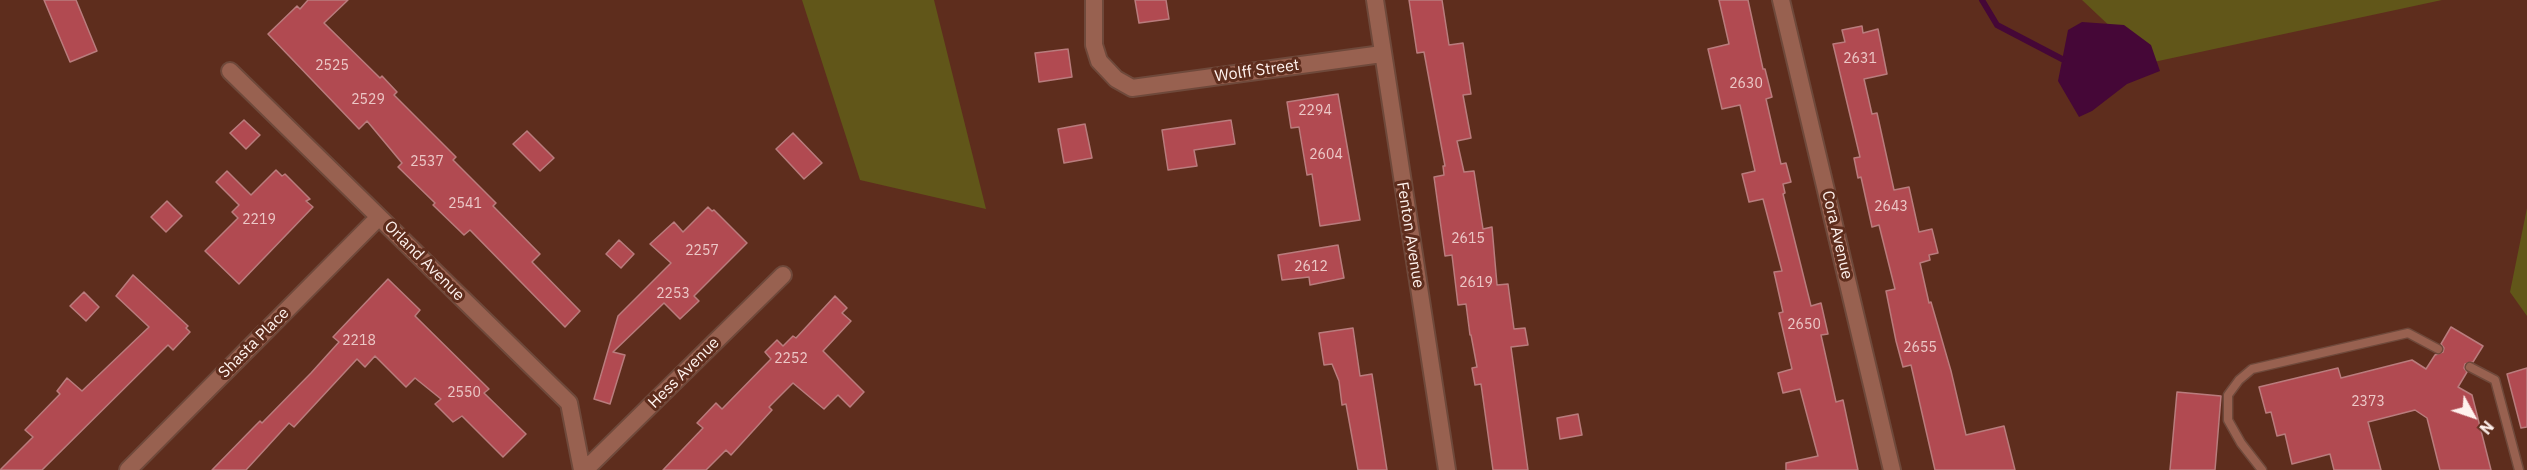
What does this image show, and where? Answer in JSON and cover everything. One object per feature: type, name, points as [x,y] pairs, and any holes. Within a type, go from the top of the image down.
[{"type":"street","name":"Wolff Street","points":[[1094,0],[1094,45],[1099,61],[1116,79],[1132,88],[1382,54]]},
{"type":"street","name":"Fenton Avenue","points":[[1375,0],[1447,470]]},
{"type":"street","name":"Cora Avenue","points":[[1781,0],[1892,470]]},
{"type":"street","name":"Orland Avenue","points":[[230,71],[569,404],[584,470]]},
{"type":"street","name":"Shasta Place","points":[[128,470],[379,217]]},
{"type":"street","name":"Hess Avenue","points":[[584,470],[783,275]]},
{"type":"lane","points":[[2262,470],[2241,443],[2228,420],[2228,395],[2239,380],[2252,369],[2408,333],[2438,349]]},
{"type":"lane","points":[[2470,367],[2494,380],[2519,470]]},
{"type":"shaded area","points":[[802,0],[934,0],[986,209],[860,180]]},
{"type":"shaded area","points":[[2082,0],[2442,0],[2149,63]]},
{"type":"shaded area","points":[[2082,22],[2124,25],[2151,45],[2160,71],[2127,84],[2092,111],[2079,117],[2058,81],[2068,30]]},
{"type":"shaded area","points":[[2527,208],[2527,316],[2510,292]]},
{"type":"building","points":[[44,0],[76,0],[97,51],[70,62]]},
{"type":"building","points":[[308,0],[348,0],[324,23],[397,92],[394,95],[456,157],[453,160],[496,203],[493,206],[540,254],[532,262],[580,311],[565,327],[470,230],[464,235],[433,205],[435,203],[398,167],[402,163],[367,121],[359,129],[268,34],[297,6],[300,9]]},
{"type":"building","points":[[1135,0],[1166,0],[1169,19],[1139,23]]},
{"type":"building","points":[[1409,0],[1442,0],[1449,45],[1463,43],[1471,94],[1463,95],[1471,138],[1457,141],[1464,172],[1474,171],[1483,229],[1492,227],[1497,285],[1508,284],[1514,329],[1525,328],[1528,345],[1511,347],[1528,470],[1493,470],[1481,384],[1475,385],[1472,368],[1477,367],[1466,304],[1458,305],[1452,255],[1445,256],[1434,177],[1444,175],[1443,166],[1445,166],[1424,52],[1417,53]]},
{"type":"building","points":[[1719,0],[1748,0],[1763,69],[1765,69],[1772,97],[1766,99],[1781,164],[1786,163],[1791,182],[1783,184],[1785,193],[1783,194],[1811,306],[1821,303],[1828,334],[1821,335],[1836,402],[1843,400],[1858,470],[1786,470],[1786,463],[1818,456],[1800,389],[1783,393],[1778,373],[1792,369],[1779,313],[1783,312],[1774,272],[1782,271],[1763,199],[1749,202],[1742,174],[1755,171],[1740,105],[1722,109],[1708,49],[1729,44]]},
{"type":"building","points":[[1862,26],[1863,33],[1878,29],[1887,74],[1864,79],[1872,114],[1877,113],[1894,190],[1909,187],[1919,232],[1932,229],[1938,253],[1929,255],[1930,260],[1920,263],[1929,303],[1931,302],[1951,371],[1966,435],[2004,426],[2015,470],[1935,470],[1911,365],[1903,367],[1896,341],[1886,291],[1895,289],[1879,225],[1872,227],[1861,177],[1858,178],[1854,158],[1860,157],[1833,44],[1845,42],[1842,30]]},
{"type":"building","points":[[1068,49],[1072,77],[1039,82],[1035,53]]},
{"type":"building","points":[[1338,94],[1360,220],[1320,226],[1312,174],[1307,175],[1299,127],[1291,128],[1287,102]]},
{"type":"building","points":[[244,120],[260,135],[246,149],[230,133]]},
{"type":"building","points":[[1231,120],[1235,144],[1194,150],[1197,166],[1168,170],[1162,130]]},
{"type":"building","points":[[1085,124],[1092,158],[1064,163],[1058,129]]},
{"type":"building","points":[[527,131],[554,158],[540,171],[513,144]]},
{"type":"building","points":[[793,133],[822,163],[804,179],[776,149]]},
{"type":"building","points":[[276,170],[282,176],[285,174],[310,199],[306,201],[313,207],[239,284],[205,251],[238,218],[232,212],[239,205],[216,182],[227,171],[251,195]]},
{"type":"building","points":[[167,201],[182,216],[166,232],[151,217]]},
{"type":"building","points":[[708,207],[714,210],[747,243],[694,296],[699,301],[680,319],[664,303],[613,352],[625,355],[610,404],[594,399],[618,316],[671,263],[650,244],[674,222],[683,232]]},
{"type":"building","points":[[619,240],[634,254],[621,268],[606,254]]},
{"type":"building","points":[[1338,245],[1344,278],[1310,285],[1309,277],[1282,280],[1278,255]]},
{"type":"building","points":[[133,275],[188,326],[186,328],[190,332],[173,350],[168,345],[42,470],[0,470],[33,437],[25,430],[60,394],[57,391],[67,378],[82,391],[149,327],[116,296]]},
{"type":"building","points":[[388,279],[420,310],[415,316],[489,389],[484,393],[526,434],[503,457],[462,416],[453,422],[435,404],[441,399],[415,378],[406,387],[375,356],[365,367],[357,359],[294,427],[289,423],[246,470],[212,470],[311,373],[339,342],[333,337]]},
{"type":"building","points":[[84,292],[99,307],[86,321],[70,306]]},
{"type":"building","points":[[835,296],[847,308],[842,313],[851,321],[823,351],[864,392],[850,407],[838,395],[824,409],[793,383],[769,407],[772,410],[731,455],[726,450],[706,470],[663,470],[703,428],[697,423],[716,403],[722,409],[771,359],[765,352],[777,340],[783,346],[793,336],[796,338]]},
{"type":"building","points":[[2451,327],[2483,346],[2473,362],[2465,364],[2464,368],[2467,372],[2458,387],[2472,395],[2491,470],[2440,470],[2427,418],[2415,410],[2368,422],[2381,470],[2334,470],[2330,454],[2292,464],[2285,434],[2277,436],[2271,412],[2266,413],[2259,387],[2338,368],[2341,378],[2412,360],[2426,369],[2435,355],[2443,352],[2444,348],[2441,344]]},
{"type":"building","points":[[1353,328],[1360,376],[1372,374],[1387,470],[1358,470],[1346,404],[1342,405],[1339,381],[1332,364],[1324,365],[1319,333]]},
{"type":"building","points":[[2527,368],[2527,427],[2521,428],[2507,374]]},
{"type":"building","points":[[2177,392],[2221,396],[2215,470],[2170,470]]},
{"type":"building","points":[[1578,414],[1582,435],[1560,439],[1557,418]]},
{"type":"waterway","points":[[1982,0],[1997,25],[2062,59]]}]
